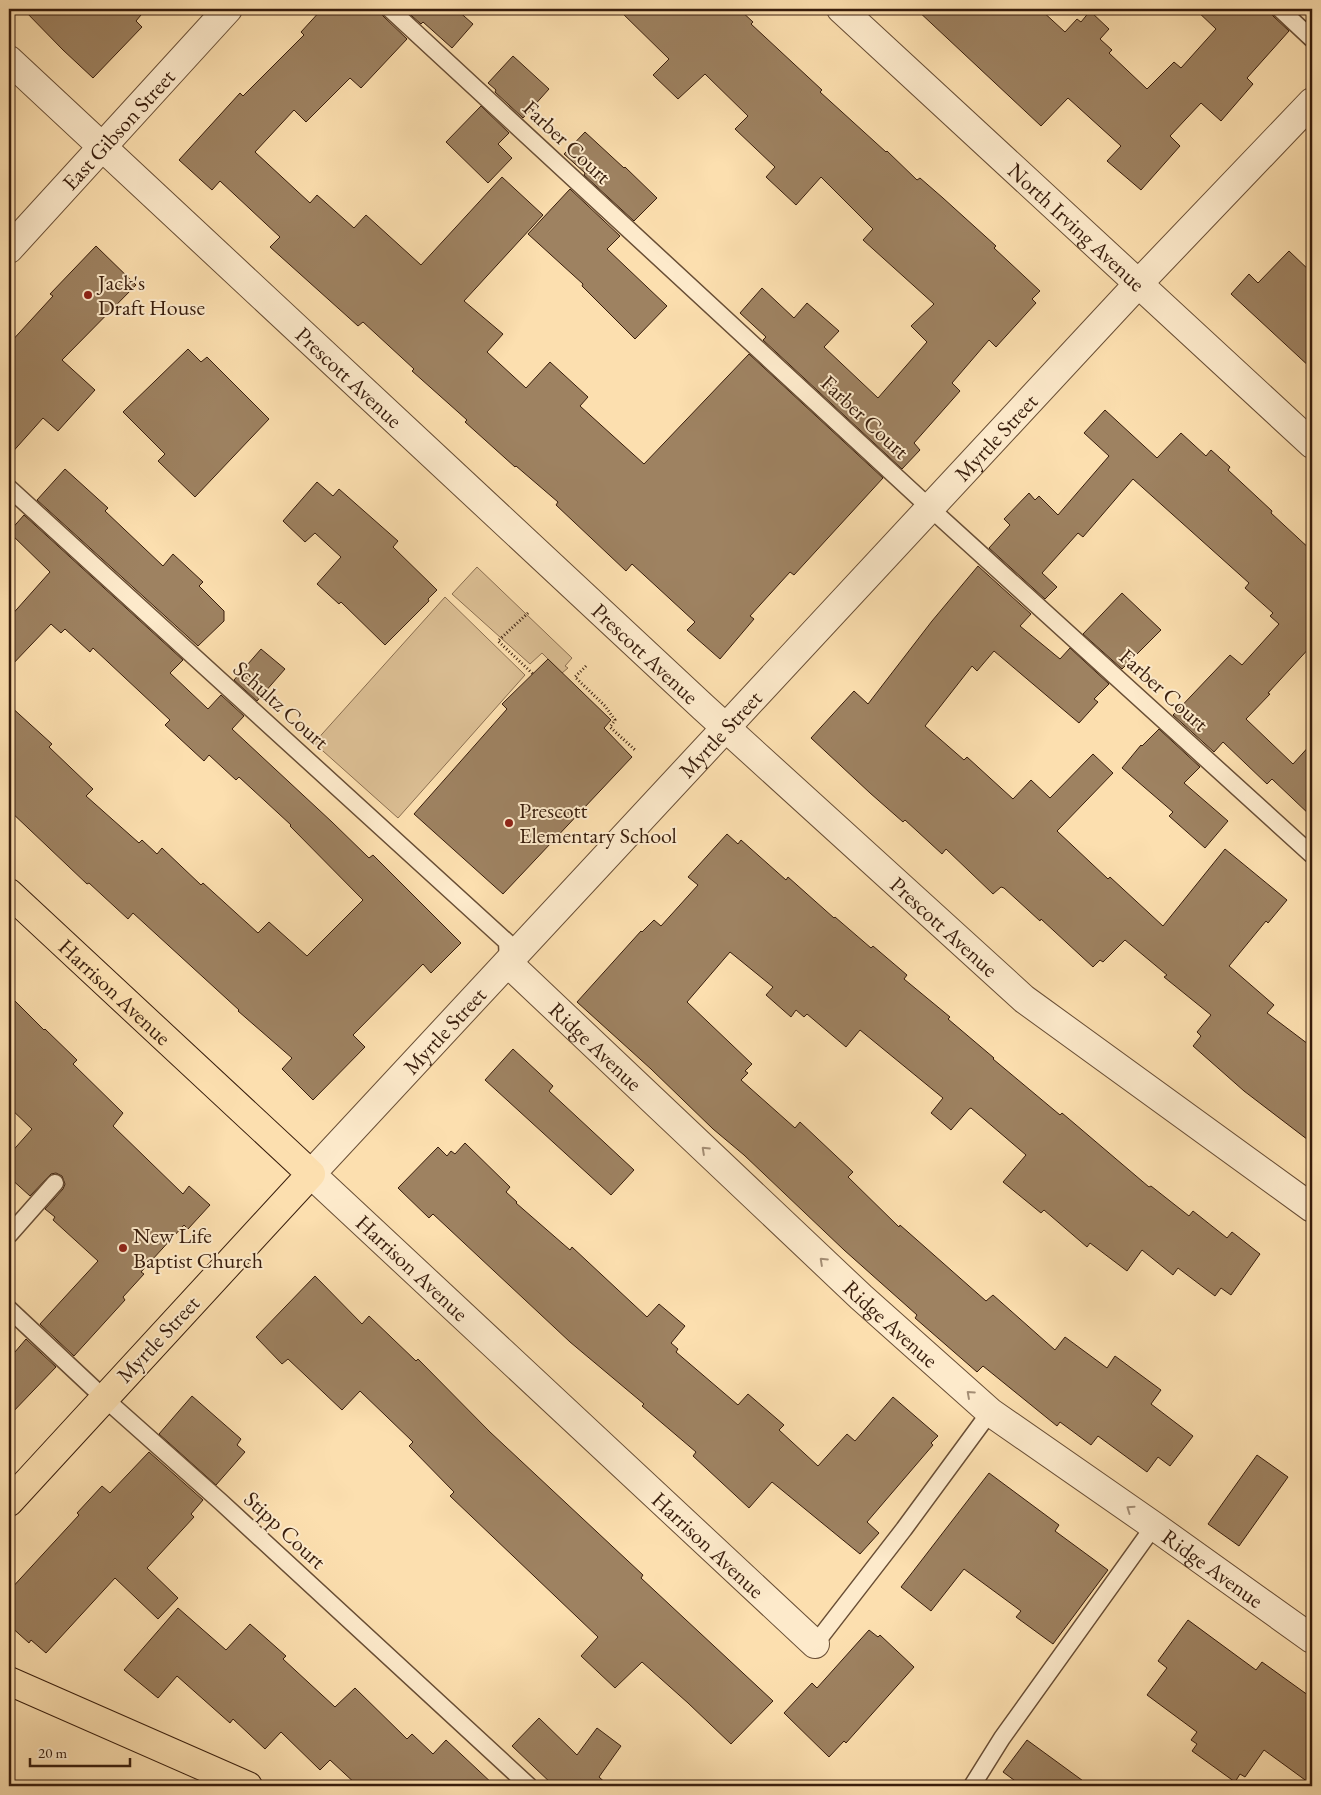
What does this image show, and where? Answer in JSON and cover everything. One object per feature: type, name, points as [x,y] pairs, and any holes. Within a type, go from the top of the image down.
[{"type":"main road","name":"Harrison Avenue","points":[[9,893],[311,1174]]},
{"type":"main road","name":"Myrtle Street","points":[[9,1502],[311,1174]]},
{"type":"main road","points":[[9,1681],[248,1786]]},
{"type":"street","name":"East Gibson Street","points":[[9,249],[228,9]]},
{"type":"street","name":"North Irving Avenue","points":[[841,9],[1312,444]]},
{"type":"street","name":"Prescott Avenue","points":[[9,60],[726,728],[1024,999],[1312,1208]]},
{"type":"street","name":"Myrtle Street","points":[[311,1174],[1139,283],[1312,102]]},
{"type":"street","name":"Ridge Avenue","points":[[508,963],[861,1297],[990,1412],[1312,1639]]},
{"type":"street","name":"Harrison Avenue","points":[[311,1174],[815,1644]]},
{"type":"lane","name":"Farber Court","points":[[390,9],[930,508],[1312,855]]},
{"type":"lane","points":[[1280,9],[1312,39]]},
{"type":"lane","name":"Schultz Court","points":[[9,488],[507,942],[508,963]]},
{"type":"lane","points":[[9,1235],[54,1183]]},
{"type":"lane","name":"Stipp Court","points":[[9,1310],[221,1502],[529,1786]]},
{"type":"lane","points":[[815,1644],[904,1529],[990,1412]]},
{"type":"lane","points":[[972,1786],[1002,1738],[1154,1526]]},
{"type":"path","points":[[528,613],[498,641],[533,674]]},
{"type":"path","points":[[586,666],[575,677],[605,706],[615,720],[610,726],[635,750]]},
{"type":"shaded area","points":[[477,567],[572,658],[565,666],[568,668],[562,673],[542,653],[530,664],[452,594]]},
{"type":"shaded area","points":[[445,597],[525,675],[398,818],[314,743]]},
{"type":"building","points":[[23,9],[146,9],[136,21],[142,27],[93,78]]},
{"type":"building","points":[[322,9],[380,9],[383,16],[407,39],[361,88],[350,78],[306,122],[294,110],[255,152],[310,203],[317,195],[354,228],[366,215],[421,265],[502,177],[543,215],[464,301],[503,334],[487,352],[526,388],[550,362],[588,397],[580,406],[644,464],[749,354],[883,478],[794,575],[790,572],[750,616],[754,619],[720,659],[687,630],[695,622],[632,564],[626,571],[556,505],[558,502],[515,467],[465,422],[467,420],[412,371],[414,369],[363,322],[358,326],[270,247],[280,237],[220,181],[212,190],[179,160],[240,93],[243,96],[304,35],[301,32]]},
{"type":"building","points":[[404,9],[456,9],[473,24],[452,48],[423,22],[421,24]]},
{"type":"building","points":[[618,9],[739,9],[753,22],[751,24],[822,90],[820,92],[917,180],[920,178],[943,198],[996,246],[994,248],[1040,291],[1032,299],[1036,303],[996,347],[989,340],[952,383],[960,391],[914,443],[920,450],[902,469],[763,340],[766,337],[740,313],[762,288],[794,318],[807,303],[839,331],[824,347],[878,398],[927,342],[911,326],[934,304],[863,240],[873,229],[821,177],[796,205],[766,177],[775,167],[735,129],[748,116],[705,74],[678,99],[653,75],[669,59]]},
{"type":"building","points":[[916,9],[1040,9],[1065,32],[1077,19],[1081,22],[1090,11],[1109,29],[1100,39],[1112,50],[1109,53],[1147,89],[1174,62],[1181,68],[1216,29],[1195,9],[1270,9],[1273,16],[1289,31],[1247,78],[1253,84],[1221,121],[1201,103],[1170,136],[1180,146],[1141,190],[1107,161],[1121,146],[1068,98],[1041,126]]},
{"type":"building","points":[[513,56],[549,89],[523,118],[488,83]]},
{"type":"building","points":[[481,106],[509,133],[498,144],[512,158],[488,183],[446,142]]},
{"type":"building","points":[[585,132],[657,198],[634,221],[564,154]]},
{"type":"building","points":[[570,189],[620,236],[607,249],[667,306],[635,339],[582,286],[583,284],[528,234]]},
{"type":"building","points":[[96,246],[136,285],[62,360],[95,390],[58,431],[43,418],[9,456],[9,344],[53,296],[50,294]]},
{"type":"building","points":[[1289,251],[1312,273],[1312,369],[1231,294],[1249,274],[1258,283]]},
{"type":"building","points":[[188,349],[201,362],[207,357],[269,419],[195,497],[158,461],[165,454],[123,412]]},
{"type":"building","points":[[1105,410],[1157,458],[1181,433],[1206,456],[1211,450],[1230,467],[1228,470],[1272,511],[1271,513],[1312,551],[1312,645],[1246,719],[1293,764],[1312,743],[1312,817],[1272,779],[1267,784],[1223,742],[1214,752],[1173,715],[1230,655],[1242,665],[1279,624],[1270,616],[1273,613],[1245,588],[1249,583],[1133,479],[1083,537],[1078,533],[1042,573],[1057,587],[1045,599],[989,548],[1010,525],[1004,519],[1029,493],[1035,500],[1039,496],[1058,515],[1109,456],[1084,433]]},
{"type":"building","points":[[65,469],[108,508],[105,511],[163,566],[173,554],[203,582],[199,586],[224,611],[224,621],[198,646],[37,500]]},
{"type":"building","points":[[317,482],[333,496],[339,489],[398,541],[393,547],[437,590],[428,599],[429,601],[385,645],[341,602],[339,604],[317,584],[341,557],[315,533],[305,542],[283,521]]},
{"type":"building","points":[[24,515],[183,660],[170,673],[208,709],[221,695],[244,716],[232,729],[369,858],[373,855],[461,943],[431,973],[423,964],[353,1035],[365,1047],[313,1100],[282,1069],[292,1058],[238,1011],[133,913],[128,919],[89,883],[87,884],[9,810],[9,705],[52,744],[49,747],[93,789],[86,796],[139,843],[142,840],[157,854],[162,848],[201,885],[203,883],[258,933],[269,922],[307,956],[363,900],[291,825],[239,777],[236,780],[209,755],[204,761],[165,725],[170,720],[93,648],[90,652],[65,629],[61,633],[51,624],[9,668],[9,618],[50,572],[9,532]]},
{"type":"building","points":[[978,566],[1031,614],[1020,626],[1060,659],[1070,648],[1109,684],[1094,699],[1098,702],[1079,723],[994,651],[977,671],[972,666],[925,726],[964,760],[967,757],[1013,799],[1031,780],[1050,798],[1093,754],[1113,773],[1057,831],[1108,879],[1110,877],[1163,926],[1225,849],[1287,900],[1268,923],[1266,921],[1229,966],[1274,1005],[1267,1013],[1312,1047],[1312,1143],[1244,1091],[1193,1046],[1201,1036],[1197,1032],[1211,1015],[1164,977],[1167,975],[1125,940],[1103,962],[1100,960],[1093,967],[1004,888],[1001,887],[993,894],[946,849],[942,854],[905,820],[903,822],[870,793],[811,738],[854,691],[868,704],[932,621]]},
{"type":"building","points":[[1122,593],[1161,630],[1122,669],[1083,634]]},
{"type":"building","points":[[261,649],[285,669],[257,701],[234,680]]},
{"type":"building","name":"Prescott Elementary School","points":[[548,659],[611,720],[604,728],[632,757],[503,894],[414,814],[507,709],[502,704]]},
{"type":"building","points":[[1159,729],[1200,767],[1184,783],[1228,821],[1205,848],[1169,816],[1173,812],[1122,768],[1141,745]]},
{"type":"building","points":[[727,834],[738,844],[741,840],[786,880],[788,877],[834,918],[871,948],[873,946],[907,975],[904,979],[950,1017],[948,1019],[993,1059],[1060,1115],[1062,1113],[1149,1187],[1151,1186],[1189,1216],[1193,1211],[1227,1238],[1232,1232],[1260,1254],[1231,1295],[1221,1288],[1215,1296],[1178,1268],[1173,1275],[1142,1250],[1127,1271],[1090,1243],[1087,1247],[1044,1210],[1041,1213],[1003,1182],[1026,1155],[971,1108],[951,1130],[931,1113],[943,1098],[860,1030],[846,1047],[807,1014],[804,1017],[796,1010],[791,1017],[766,995],[773,987],[730,952],[687,1002],[752,1064],[745,1071],[748,1073],[741,1080],[795,1128],[800,1122],[853,1172],[848,1177],[899,1227],[900,1225],[986,1301],[993,1295],[1055,1350],[1065,1337],[1107,1368],[1115,1356],[1161,1390],[1151,1404],[1193,1436],[1170,1466],[1158,1457],[1147,1472],[1098,1436],[1091,1445],[1060,1422],[1057,1426],[983,1366],[977,1372],[915,1318],[917,1315],[844,1250],[744,1155],[713,1129],[651,1069],[577,1002],[641,931],[654,920],[661,926],[698,885],[688,877]]},
{"type":"building","points":[[9,995],[77,1060],[73,1064],[123,1113],[113,1126],[183,1194],[189,1186],[210,1205],[188,1229],[184,1225],[141,1272],[144,1274],[123,1297],[125,1300],[74,1356],[40,1324],[98,1261],[53,1220],[55,1217],[45,1209],[63,1189],[65,1184],[62,1176],[56,1173],[51,1174],[30,1196],[9,1177],[9,1155],[32,1129],[9,1107]]},
{"type":"building","points":[[513,1049],[553,1086],[549,1091],[634,1170],[611,1195],[485,1080]]},
{"type":"building","points":[[465,1143],[510,1187],[506,1192],[516,1203],[570,1250],[572,1247],[647,1317],[659,1304],[685,1326],[671,1343],[678,1349],[676,1352],[738,1405],[748,1394],[784,1425],[779,1430],[818,1466],[847,1434],[855,1441],[893,1397],[938,1436],[931,1443],[933,1445],[867,1522],[879,1533],[860,1554],[772,1482],[749,1508],[693,1456],[696,1452],[642,1406],[644,1404],[570,1342],[433,1214],[429,1218],[398,1188],[438,1147],[447,1156],[451,1151],[455,1154]]},
{"type":"building","points":[[315,1276],[362,1324],[369,1316],[416,1361],[418,1359],[490,1432],[643,1575],[641,1578],[773,1701],[731,1744],[642,1662],[615,1688],[581,1656],[598,1637],[450,1496],[454,1492],[409,1446],[413,1442],[360,1391],[342,1410],[288,1359],[282,1364],[256,1337]]},
{"type":"building","points":[[26,1339],[56,1367],[9,1416],[9,1359]]},
{"type":"building","points":[[192,1396],[241,1439],[237,1445],[245,1452],[216,1485],[159,1434]]},
{"type":"building","points":[[149,1452],[203,1500],[191,1514],[194,1517],[147,1568],[178,1598],[158,1619],[115,1578],[46,1653],[31,1640],[29,1643],[9,1625],[9,1591],[79,1515],[77,1513],[102,1486],[110,1493]]},
{"type":"building","points":[[1257,1455],[1288,1477],[1239,1546],[1208,1524]]},
{"type":"building","points":[[989,1473],[1059,1525],[1055,1531],[1108,1570],[1053,1644],[1016,1617],[1021,1611],[964,1569],[931,1611],[901,1587]]},
{"type":"building","points":[[178,1608],[226,1650],[250,1624],[286,1656],[283,1659],[335,1707],[355,1688],[407,1739],[412,1734],[433,1754],[446,1740],[495,1786],[358,1786],[330,1760],[320,1770],[281,1732],[265,1749],[233,1719],[230,1723],[177,1676],[158,1698],[124,1670]]},
{"type":"building","points":[[1188,1620],[1256,1670],[1262,1662],[1312,1698],[1312,1785],[1264,1750],[1245,1777],[1240,1774],[1235,1782],[1192,1751],[1197,1744],[1191,1740],[1197,1732],[1147,1695],[1167,1668],[1158,1661]]},
{"type":"building","points":[[869,1630],[878,1637],[880,1635],[914,1667],[846,1743],[844,1741],[829,1757],[784,1713],[812,1683],[817,1688]]},
{"type":"building","points":[[539,1718],[577,1755],[597,1728],[621,1746],[599,1777],[609,1786],[554,1786],[512,1746]]},
{"type":"building","points":[[1027,1740],[1090,1786],[1022,1786],[1003,1772]]},
{"type":"place","name":"Jack's Draft House","points":[[88,295]]},
{"type":"place","name":"Prescott Elementary School","points":[[509,823]]},
{"type":"place","name":"New Life Baptist Church","points":[[123,1248]]}]
